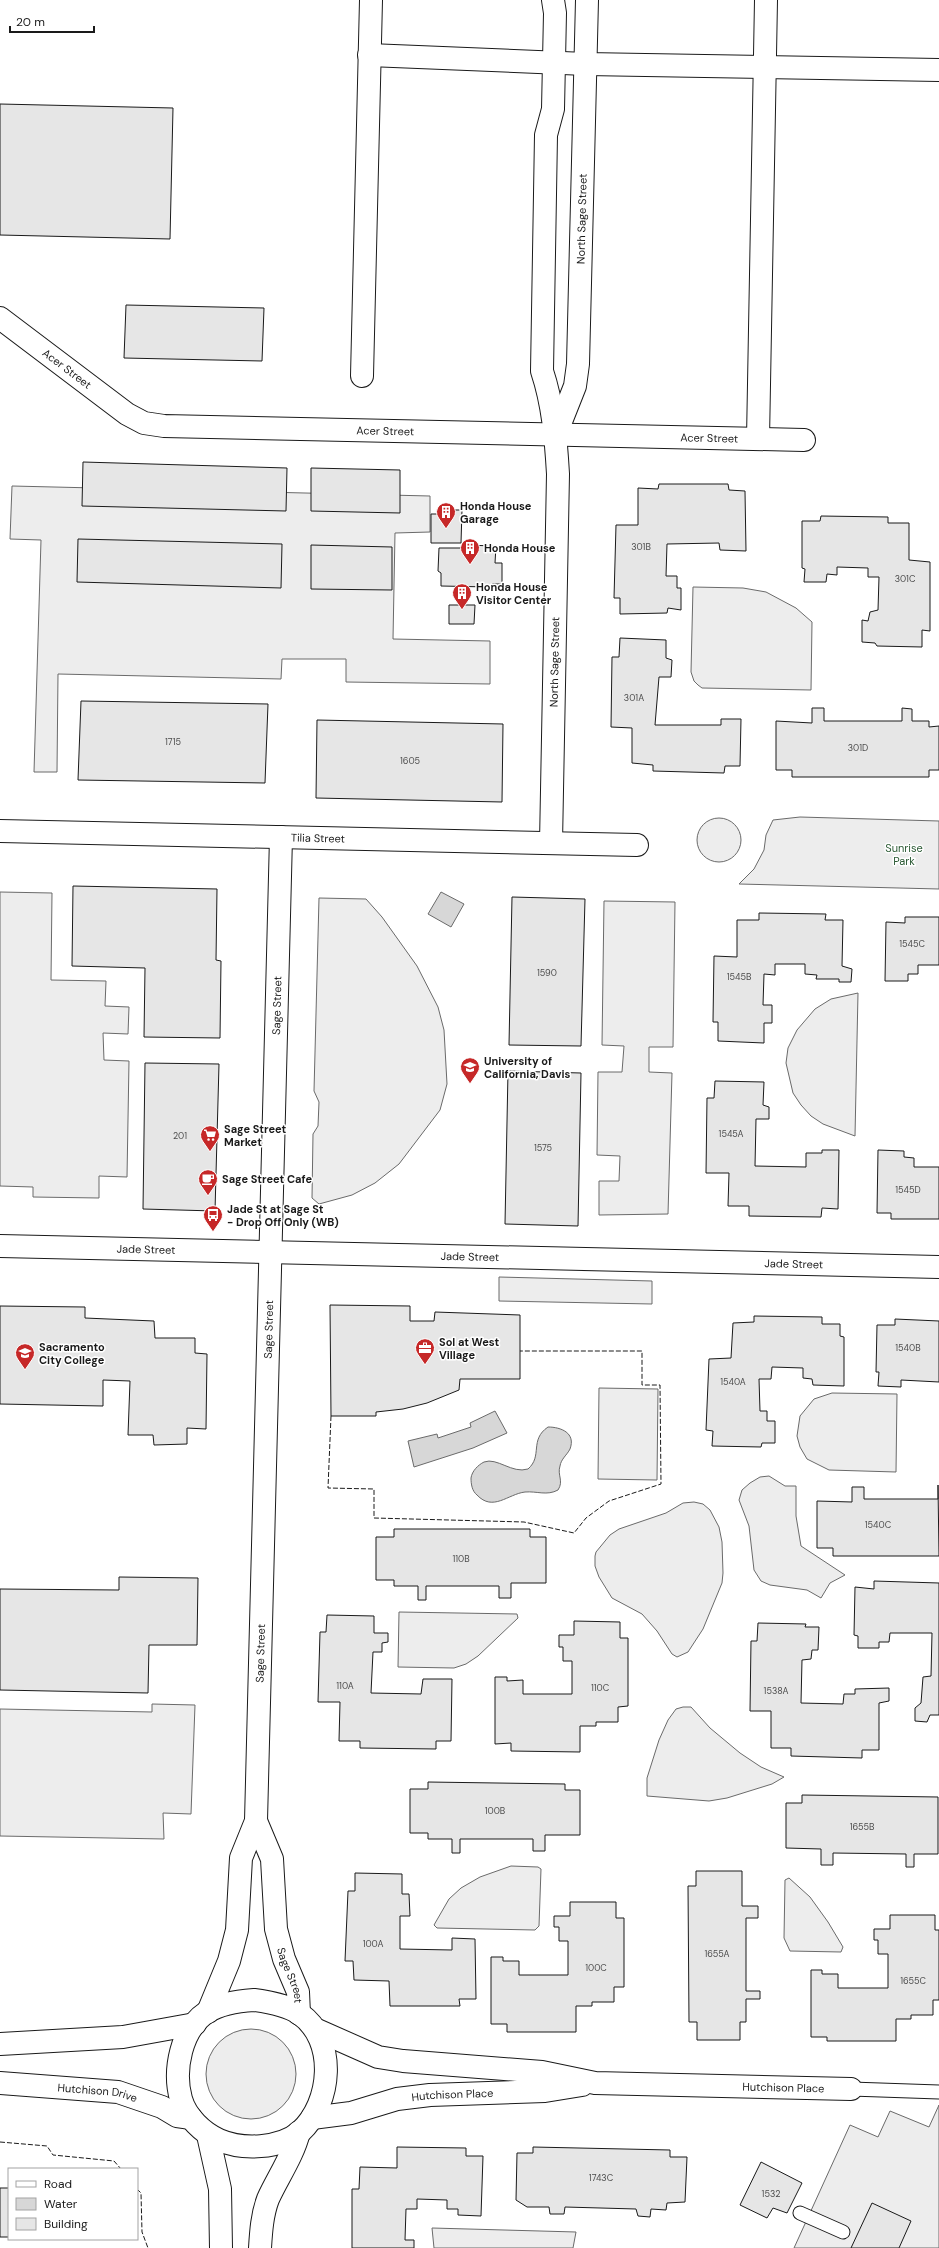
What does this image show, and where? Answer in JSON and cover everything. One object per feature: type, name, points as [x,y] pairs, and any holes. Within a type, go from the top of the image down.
[{"type":"street","points":[[362,376],[371,0]]},
{"type":"street","name":"North Sage Street","points":[[551,843],[558,474],[556,434],[542,371],[546,135],[553,109],[555,13],[553,0]]},
{"type":"street","name":"North Sage Street","points":[[556,434],[575,386],[578,364],[587,0]]},
{"type":"street","points":[[758,439],[766,0]]},
{"type":"street","points":[[369,55],[586,64],[939,70]]},
{"type":"street","name":"Acer Street","points":[[0,318],[127,414],[144,423],[164,426],[804,440]]},
{"type":"street","name":"Tilia Street","points":[[0,831],[637,844]]},
{"type":"street","name":"Sage Street","points":[[208,2135],[192,2118],[181,2100],[178,2080],[179,2059],[184,2042],[201,2018],[229,1960],[237,1930],[241,1858],[256,1821],[281,837]]},
{"type":"street","name":"Jade Street","points":[[0,1246],[939,1267]]},
{"type":"street","name":"Sage Street","points":[[256,1821],[272,1859],[276,1929],[284,1959],[298,1992],[299,2014]]},
{"type":"street","points":[[0,2044],[123,2037],[201,2018],[234,2002],[254,2000],[276,2003],[299,2014],[317,2030],[324,2055],[326,2073],[323,2095],[286,2162],[268,2201],[262,2223],[260,2248]]},
{"type":"street","name":"Hutchison Place","points":[[317,2030],[378,2057],[403,2061],[542,2072],[595,2083],[851,2089]]},
{"type":"street","name":"Hutchison Drive","points":[[0,2083],[118,2092],[162,2107],[177,2116],[192,2118]]},
{"type":"street","name":"Hutchison Place","points":[[208,2135],[229,2145],[253,2147],[274,2144],[306,2125],[397,2099],[430,2095],[545,2091],[595,2083]]},
{"type":"street","points":[[208,2135],[220,2189],[221,2248]]},
{"type":"lane","points":[[851,2089],[939,2092]]},
{"type":"lane","points":[[800,2213],[843,2232]]},
{"type":"shaded area","points":[[12,486],[430,496],[430,532],[395,533],[393,639],[490,641],[490,684],[346,682],[346,659],[282,659],[281,679],[58,674],[57,772],[34,772],[41,540],[10,539]]},
{"type":"shaded area","points":[[693,587],[743,588],[766,592],[796,608],[812,622],[811,690],[702,688],[698,685],[694,681],[691,672]]},
{"type":"shaded area","name":"Sunrise Park","points":[[800,817],[939,821],[939,889],[739,884],[754,869],[764,850],[766,835],[773,820]]},
{"type":"shaded area","points":[[715,818],[723,818],[735,824],[741,836],[741,844],[735,856],[723,862],[715,862],[703,856],[697,844],[697,836],[703,824]]},
{"type":"shaded area","points":[[0,892],[52,893],[51,980],[106,981],[105,1006],[129,1007],[128,1034],[103,1033],[104,1060],[129,1061],[127,1177],[99,1176],[99,1198],[33,1197],[33,1187],[0,1186]]},
{"type":"shaded area","points":[[319,898],[366,899],[382,917],[417,966],[438,1007],[444,1030],[447,1084],[440,1110],[399,1164],[375,1183],[352,1195],[319,1204],[312,1198],[313,1134],[318,1126],[319,1102],[314,1091]]},
{"type":"shaded area","points":[[604,901],[675,902],[673,1047],[649,1047],[649,1072],[672,1073],[668,1214],[599,1215],[599,1181],[619,1181],[620,1156],[597,1155],[598,1072],[622,1072],[624,1046],[602,1045]]},
{"type":"shaded area","points":[[858,993],[855,1136],[823,1124],[811,1116],[793,1093],[786,1063],[788,1048],[797,1030],[815,1009],[831,999]]},
{"type":"shaded area","points":[[499,1277],[652,1281],[652,1304],[499,1301]]},
{"type":"shaded area","points":[[599,1388],[658,1389],[657,1480],[598,1479]]},
{"type":"shaded area","points":[[832,1393],[897,1394],[896,1472],[829,1470],[807,1459],[800,1447],[797,1436],[800,1416],[814,1399]]},
{"type":"shaded area","points":[[769,1476],[785,1486],[796,1486],[796,1516],[801,1546],[845,1575],[830,1583],[821,1598],[807,1590],[770,1585],[761,1581],[754,1570],[749,1526],[739,1500],[742,1490],[750,1483],[760,1477]]},
{"type":"shaded area","points":[[694,1502],[703,1504],[710,1510],[719,1527],[722,1542],[722,1583],[703,1629],[688,1652],[677,1657],[672,1654],[657,1631],[642,1614],[612,1598],[599,1577],[595,1566],[595,1556],[596,1552],[610,1535],[619,1529],[666,1513],[683,1503]]},
{"type":"shaded area","points":[[399,1612],[517,1614],[518,1618],[478,1656],[466,1664],[454,1668],[398,1667]]},
{"type":"shaded area","points":[[152,1704],[195,1705],[191,1814],[163,1813],[164,1839],[0,1836],[0,1709],[152,1712]]},
{"type":"shaded area","points":[[691,1707],[710,1728],[740,1753],[761,1767],[784,1777],[772,1784],[727,1798],[709,1801],[647,1796],[647,1778],[659,1740],[668,1720],[676,1709]]},
{"type":"shaded area","points":[[511,1866],[538,1867],[541,1869],[539,1926],[535,1930],[437,1928],[434,1925],[449,1899],[461,1888],[480,1877]]},
{"type":"shaded area","points":[[789,1878],[810,1897],[828,1922],[843,1947],[841,1952],[790,1951],[784,1938],[785,1880]]},
{"type":"shaded area","points":[[251,2029],[268,2032],[283,2042],[293,2057],[296,2074],[293,2091],[283,2106],[268,2116],[251,2119],[234,2116],[219,2106],[209,2091],[206,2074],[209,2057],[219,2042],[234,2032]]},
{"type":"shaded area","points":[[939,2105],[939,2248],[794,2248],[850,2125],[878,2137],[890,2111],[929,2127]]},
{"type":"shaded area","points":[[432,2228],[576,2232],[573,2248],[434,2248]]},
{"type":"water","points":[[441,892],[464,904],[451,927],[428,914]]},
{"type":"water","points":[[495,1411],[507,1433],[473,1448],[414,1467],[408,1441],[437,1434],[438,1438],[471,1427],[470,1423]]},
{"type":"water","points":[[548,1427],[558,1428],[566,1432],[571,1439],[570,1449],[563,1459],[559,1469],[560,1487],[558,1490],[550,1493],[519,1493],[495,1502],[483,1500],[474,1492],[471,1478],[474,1471],[484,1462],[494,1462],[510,1468],[522,1470],[528,1469],[535,1459],[539,1437]]},
{"type":"building","points":[[0,104],[173,108],[170,239],[0,235]]},
{"type":"building","points":[[126,305],[264,308],[262,361],[124,358]]},
{"type":"building","points":[[83,462],[287,468],[286,511],[82,506]]},
{"type":"building","points":[[311,468],[400,470],[400,513],[311,511]]},
{"type":"building","points":[[659,484],[728,484],[729,490],[745,491],[746,551],[720,550],[719,543],[667,544],[666,576],[677,576],[677,588],[681,588],[681,610],[668,608],[667,613],[620,614],[620,598],[614,598],[616,525],[638,525],[638,488],[658,489]]},
{"type":"building","name":"Honda House Garage","points":[[442,510],[462,510],[461,543],[431,543],[431,514],[442,514]]},
{"type":"building","points":[[821,516],[888,517],[888,523],[909,523],[909,560],[930,562],[930,631],[922,630],[922,647],[877,646],[875,643],[862,642],[862,620],[868,621],[870,612],[878,610],[879,577],[868,577],[868,568],[837,567],[837,575],[827,574],[826,582],[804,582],[805,569],[802,568],[802,521],[820,521]]},
{"type":"building","points":[[78,539],[282,544],[281,588],[77,582]]},
{"type":"building","points":[[311,545],[392,547],[392,590],[311,589]]},
{"type":"building","name":"Honda House","points":[[464,545],[496,546],[495,563],[502,563],[502,584],[492,584],[490,587],[441,586],[441,573],[438,571],[439,548],[464,548]]},
{"type":"building","name":"Honda House Visitor Center","points":[[449,605],[475,605],[474,624],[449,624]]},
{"type":"building","points":[[620,638],[666,640],[666,658],[672,660],[671,677],[659,677],[655,725],[721,725],[721,719],[741,719],[740,766],[725,766],[724,773],[653,771],[653,765],[632,763],[632,728],[611,727],[612,657],[619,657]]},
{"type":"building","points":[[81,701],[268,704],[265,783],[78,780]]},
{"type":"building","points":[[812,708],[824,708],[824,721],[902,721],[902,708],[912,709],[912,721],[929,721],[929,727],[939,726],[939,770],[929,770],[929,777],[792,777],[792,770],[776,770],[776,721],[812,723]]},
{"type":"building","points":[[317,720],[503,724],[502,802],[316,798]]},
{"type":"building","points":[[73,886],[217,889],[216,960],[221,961],[220,1038],[144,1037],[145,968],[72,966]]},
{"type":"building","points":[[512,897],[585,899],[581,1046],[509,1045]]},
{"type":"building","points":[[759,913],[826,914],[825,920],[843,920],[842,966],[852,969],[851,982],[839,982],[839,979],[816,979],[817,975],[805,974],[805,964],[775,964],[775,975],[764,974],[763,1005],[772,1005],[772,1023],[764,1023],[764,1043],[718,1041],[718,1022],[713,1022],[714,956],[737,957],[737,920],[759,920]]},
{"type":"building","points":[[905,917],[939,917],[939,965],[918,965],[918,974],[908,974],[908,981],[885,981],[886,922],[905,923]]},
{"type":"building","points":[[145,1063],[219,1064],[215,1211],[143,1209]]},
{"type":"building","points":[[508,1071],[581,1073],[578,1226],[505,1224]]},
{"type":"building","points":[[715,1081],[764,1082],[763,1105],[769,1107],[769,1119],[756,1119],[755,1166],[806,1167],[806,1153],[822,1153],[822,1150],[839,1150],[838,1209],[822,1208],[821,1217],[749,1216],[749,1206],[728,1206],[729,1173],[706,1173],[707,1098],[714,1098]]},
{"type":"building","points":[[878,1150],[904,1151],[904,1157],[914,1158],[914,1167],[939,1167],[939,1219],[891,1219],[891,1213],[877,1213]]},
{"type":"building","name":"Sol at West Village","points":[[330,1305],[410,1306],[410,1321],[434,1321],[435,1312],[520,1315],[520,1379],[460,1379],[459,1390],[427,1403],[403,1409],[376,1412],[376,1416],[331,1416]]},
{"type":"building","points":[[0,1306],[85,1307],[85,1318],[154,1321],[155,1338],[195,1338],[195,1353],[207,1354],[206,1429],[187,1428],[187,1444],[154,1445],[153,1435],[128,1435],[130,1381],[103,1380],[103,1406],[0,1404]]},
{"type":"building","points":[[754,1316],[822,1317],[822,1324],[840,1324],[840,1336],[844,1337],[844,1386],[813,1385],[812,1379],[803,1378],[803,1368],[772,1367],[771,1379],[759,1379],[760,1411],[767,1411],[767,1421],[775,1421],[775,1443],[762,1443],[761,1447],[712,1446],[713,1431],[706,1430],[709,1359],[731,1358],[733,1323],[754,1322]]},
{"type":"building","points":[[895,1319],[939,1321],[939,1382],[901,1380],[901,1387],[878,1386],[879,1372],[876,1372],[877,1325],[895,1325]]},
{"type":"building","points":[[938,1485],[939,1556],[833,1556],[833,1548],[817,1548],[817,1501],[852,1502],[852,1487],[864,1487],[864,1499],[938,1499]]},
{"type":"building","points":[[394,1529],[530,1529],[530,1537],[546,1537],[546,1583],[511,1583],[511,1598],[499,1598],[499,1586],[426,1586],[426,1600],[418,1600],[418,1586],[394,1586],[394,1580],[376,1580],[376,1537],[394,1537]]},
{"type":"building","points":[[119,1577],[198,1578],[197,1645],[149,1645],[148,1693],[0,1690],[0,1589],[119,1590]]},
{"type":"building","points":[[874,1581],[939,1583],[939,1715],[930,1715],[927,1722],[915,1721],[915,1708],[921,1703],[923,1677],[931,1676],[932,1633],[890,1633],[889,1642],[879,1642],[879,1648],[858,1648],[858,1636],[854,1635],[855,1587],[874,1589]]},
{"type":"building","points":[[327,1615],[374,1616],[374,1633],[388,1633],[388,1642],[382,1643],[382,1652],[373,1652],[371,1693],[421,1694],[423,1679],[452,1679],[451,1741],[436,1741],[436,1749],[360,1748],[360,1741],[339,1741],[340,1702],[318,1702],[320,1632],[326,1632]]},
{"type":"building","points":[[574,1621],[620,1622],[620,1638],[628,1638],[628,1706],[618,1707],[618,1722],[596,1722],[596,1726],[580,1726],[580,1752],[511,1751],[511,1743],[495,1744],[495,1677],[507,1677],[507,1681],[523,1680],[523,1694],[572,1694],[572,1661],[563,1661],[563,1647],[559,1647],[559,1635],[574,1635]]},
{"type":"building","points":[[758,1623],[806,1624],[805,1627],[819,1627],[818,1650],[812,1650],[811,1659],[802,1660],[801,1703],[843,1704],[844,1694],[855,1694],[855,1689],[889,1688],[889,1701],[879,1703],[879,1750],[862,1750],[862,1758],[791,1756],[791,1748],[771,1748],[771,1711],[750,1711],[751,1641],[757,1641]]},
{"type":"building","points":[[428,1782],[565,1784],[565,1790],[580,1790],[580,1835],[545,1835],[545,1851],[533,1851],[533,1839],[460,1839],[460,1853],[452,1853],[452,1839],[428,1839],[428,1833],[410,1833],[410,1789],[428,1789]]},
{"type":"building","points":[[802,1795],[938,1797],[938,1854],[914,1854],[914,1867],[906,1867],[906,1854],[833,1853],[833,1865],[821,1865],[821,1849],[786,1848],[786,1803],[802,1803]]},
{"type":"building","points":[[696,1871],[742,1871],[742,1906],[758,1906],[758,1918],[746,1918],[746,1991],[760,1991],[760,1999],[746,1999],[746,2022],[740,2022],[740,2040],[697,2040],[697,2022],[689,2022],[688,1886],[696,1886]]},
{"type":"building","points":[[355,1873],[402,1874],[402,1894],[409,1894],[410,1916],[400,1916],[400,1949],[452,1950],[452,1938],[475,1939],[476,1999],[459,1999],[460,2006],[390,2006],[389,1981],[354,1980],[353,1961],[345,1961],[348,1891],[355,1891]]},
{"type":"building","points":[[570,1902],[616,1902],[616,1918],[624,1918],[624,1987],[614,1987],[614,2002],[592,2002],[592,2006],[576,2006],[576,2032],[507,2032],[507,2024],[491,2024],[491,1957],[503,1957],[503,1961],[519,1961],[519,1975],[568,1975],[568,1941],[559,1941],[559,1927],[554,1927],[554,1916],[570,1916]]},
{"type":"building","points":[[890,1915],[935,1915],[935,1930],[939,1930],[939,2000],[933,2000],[933,2015],[911,2015],[911,2019],[896,2019],[896,2041],[827,2041],[827,2037],[811,2037],[811,1970],[822,1970],[822,1974],[838,1974],[838,1988],[888,1988],[888,1954],[878,1954],[878,1940],[874,1940],[874,1929],[890,1929]]},
{"type":"building","points":[[397,2147],[466,2148],[466,2156],[483,2156],[481,2216],[458,2215],[458,2209],[447,2209],[447,2200],[417,2199],[417,2209],[406,2209],[405,2240],[414,2240],[414,2248],[352,2248],[352,2189],[359,2189],[360,2167],[397,2168]]},
{"type":"building","points":[[533,2147],[670,2150],[670,2157],[687,2157],[685,2202],[667,2203],[666,2210],[651,2209],[650,2217],[638,2216],[636,2209],[565,2207],[564,2214],[550,2214],[549,2207],[527,2207],[516,2200],[517,2153],[533,2153]]},
{"type":"building","points":[[761,2162],[802,2183],[787,2213],[773,2208],[767,2218],[740,2205]]},
{"type":"building","points":[[0,2188],[8,2188],[8,2237],[0,2237]]},
{"type":"building","points":[[872,2203],[911,2221],[899,2248],[851,2248]]},
{"type":"fence","points":[[331,1416],[328,1488],[374,1489],[374,1518],[524,1522],[574,1533],[586,1518],[609,1501],[661,1484],[660,1385],[642,1385],[642,1351],[520,1351]]},
{"type":"fence","points":[[0,2142],[47,2146],[53,2155],[114,2161],[120,2168]]},
{"type":"fence","points":[[138,2190],[141,2193],[142,2232],[148,2248]]},
{"type":"place","name":"Honda House Garage","points":[[446,529]]},
{"type":"place","name":"Honda House","points":[[470,565]]},
{"type":"place","name":"Honda House Visitor Center","points":[[462,610]]},
{"type":"place","name":"University of California, Davis","points":[[470,1084]]},
{"type":"place","name":"Sage Street Market","points":[[210,1152]]},
{"type":"place","name":"Sage Street Cafe","points":[[208,1196]]},
{"type":"place","name":"Jade St at Sage St - Drop Off Only (WB)","points":[[213,1232]]},
{"type":"place","name":"Sol at West Village","points":[[425,1365]]},
{"type":"place","name":"Sacramento City College","points":[[25,1370]]}]
